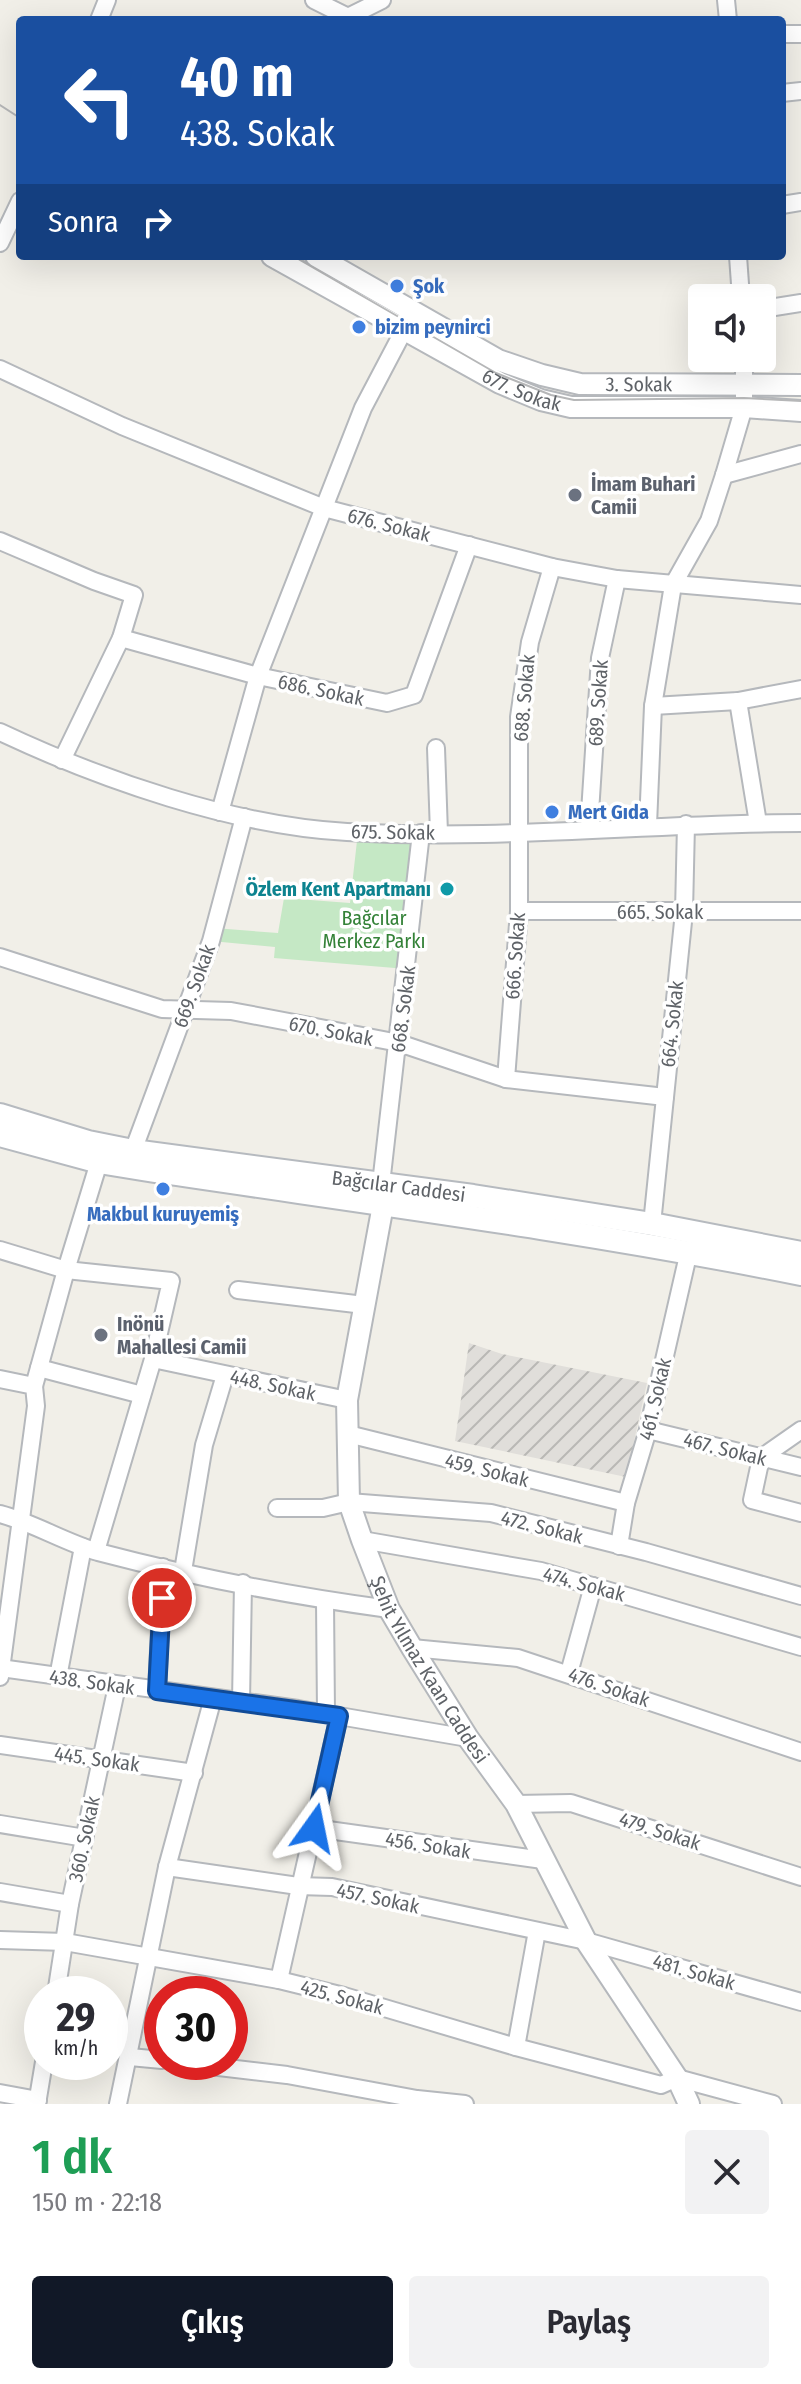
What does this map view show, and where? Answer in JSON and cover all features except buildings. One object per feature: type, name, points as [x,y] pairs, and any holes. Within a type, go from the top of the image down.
[{"type":"main road","name":"Bağcılar Caddesi","points":[[0,1115],[75,1139],[133,1151],[801,1274]]},
{"type":"main road","name":"Bağcılar Caddesi","points":[[0,1135],[99,1162],[652,1224],[801,1253]]},
{"type":"street","points":[[314,0],[343,16]]},
{"type":"street","points":[[354,16],[382,0]]},
{"type":"street","points":[[0,243],[16,209]]},
{"type":"street","name":"677. Sokak","points":[[279,260],[500,383],[541,400],[571,407],[744,407],[801,411]]},
{"type":"street","name":"3. Sokak","points":[[323,260],[498,360],[542,375],[580,384],[801,385]]},
{"type":"street","points":[[738,260],[740,284]]},
{"type":"street","points":[[776,307],[801,303]]},
{"type":"street","points":[[220,812],[258,676],[363,408],[404,330]]},
{"type":"street","name":"676. Sokak","points":[[0,369],[137,432],[324,508],[552,567],[617,579],[801,595]]},
{"type":"street","points":[[648,825],[653,706],[673,585],[709,521],[744,407],[745,372]]},
{"type":"street","points":[[724,475],[801,454]]},
{"type":"street","points":[[0,541],[134,595],[121,638],[62,760]]},
{"type":"street","name":"686. Sokak","points":[[121,638],[258,676],[387,703],[414,695],[469,545]]},
{"type":"street","name":"688. Sokak","points":[[518,832],[519,717],[530,642],[552,567]]},
{"type":"street","name":"689. Sokak","points":[[589,828],[600,658],[617,579]]},
{"type":"street","points":[[653,706],[738,701],[801,689]]},
{"type":"street","points":[[738,701],[758,823]]},
{"type":"street","name":"675. Sokak","points":[[0,732],[62,760],[220,812],[345,832],[518,832],[648,825],[801,823]]},
{"type":"street","points":[[436,748],[439,833]]},
{"type":"street","name":"669. Sokak","points":[[133,1151],[211,941],[244,817]]},
{"type":"street","name":"664. Sokak","points":[[652,1224],[684,912],[686,824]]},
{"type":"street","name":"666. Sokak","points":[[506,1079],[519,911],[518,832]]},
{"type":"street","name":"668. Sokak","points":[[382,1195],[421,833]]},
{"type":"street","name":"665. Sokak","points":[[519,911],[801,911]]},
{"type":"street","name":"670. Sokak","points":[[0,957],[162,1009],[231,1011],[399,1043],[506,1079],[665,1097]]},
{"type":"street","points":[[1,1672],[36,1406],[34,1386],[99,1162]]},
{"type":"street","name":"Şehit Yılmaz Kaan Caddesi","points":[[382,1195],[347,1400],[349,1502],[389,1609],[468,1738],[516,1804],[586,1941],[677,2078],[689,2104]]},
{"type":"street","points":[[0,1250],[66,1270],[171,1281],[153,1359],[90,1549],[58,1677]]},
{"type":"street","name":"461. Sokak","points":[[619,1546],[626,1503],[648,1430],[689,1251]]},
{"type":"street","points":[[238,1290],[364,1305]]},
{"type":"street","name":"448. Sokak","points":[[153,1359],[347,1400]]},
{"type":"street","points":[[39,1368],[142,1395]]},
{"type":"street","points":[[183,1571],[204,1445],[225,1375]]},
{"type":"street","points":[[0,1379],[34,1386]]},
{"type":"street","name":"467. Sokak","points":[[648,1430],[801,1467]]},
{"type":"street","points":[[801,1430],[761,1458],[752,1500],[801,1513]]},
{"type":"street","name":"459. Sokak","points":[[348,1434],[626,1503]]},
{"type":"street","name":"472. Sokak","points":[[277,1508],[323,1508],[349,1502],[491,1513],[801,1596]]},
{"type":"street","points":[[0,1514],[20,1519],[90,1549],[163,1567],[325,1601],[389,1609]]},
{"type":"street","name":"474. Sokak","points":[[362,1540],[541,1571],[801,1647]]},
{"type":"street","points":[[157,1691],[163,1567]]},
{"type":"street","points":[[241,1702],[243,1583]]},
{"type":"street","points":[[569,1673],[593,1586]]},
{"type":"street","points":[[279,1980],[298,1886],[314,1828],[332,1715],[325,1601]]},
{"type":"street","name":"476. Sokak","points":[[412,1648],[518,1658],[801,1752]]},
{"type":"street","name":"438. Sokak","points":[[1,1672],[213,1698],[468,1738]]},
{"type":"street","name":"360. Sokak","points":[[59,1976],[70,1904],[117,1686]]},
{"type":"street","points":[[118,2104],[167,1867],[213,1698]]},
{"type":"street","name":"445. Sokak","points":[[0,1745],[194,1773]]},
{"type":"street","name":"479. Sokak","points":[[516,1804],[571,1803],[801,1877]]},
{"type":"street","points":[[0,1824],[85,1838]]},
{"type":"street","name":"456. Sokak","points":[[314,1828],[543,1860]]},
{"type":"street","name":"457. Sokak","points":[[167,1867],[298,1886],[332,1887],[586,1941]]},
{"type":"street","points":[[0,1892],[70,1904]]},
{"type":"street","points":[[516,2047],[537,1931]]},
{"type":"street","name":"425. Sokak","points":[[0,1940],[65,1942],[279,1980],[661,2085],[677,2078],[773,2104]]},
{"type":"street","name":"481. Sokak","points":[[586,1941],[801,2002]]},
{"type":"street","points":[[130,2057],[144,2058]]},
{"type":"street","points":[[248,2070],[287,2075],[417,2102],[465,2104]]},
{"type":"street","points":[[0,2093],[37,2102],[41,2080]]},
{"type":"shaded area","points":[[469,1343],[502,1354],[647,1383],[626,1477],[455,1441]]},
{"type":"green space","name":"Bağcılar Merkez Parkı","points":[[358,832],[421,833],[407,969],[274,958],[275,947],[211,941],[214,928],[278,933],[284,898],[350,903]]},
{"type":"tram line","points":[[0,105],[16,115]]},
{"type":"tram line","points":[[300,260],[496,373],[551,395],[574,400],[744,398],[801,401]]},
{"type":"place","name":"Şok","points":[[397,286]]},
{"type":"place","name":"bizim peynirci","points":[[359,327]]},
{"type":"place","name":"İmam Buhari Camii","points":[[575,495]]},
{"type":"place","name":"Mert Gıda","points":[[552,812]]},
{"type":"place","name":"Özlem Kent Apartmanı","points":[[447,889]]},
{"type":"place","name":"Makbul kuruyemiş","points":[[163,1189]]},
{"type":"place","name":"Inönü Mahallesi Camii","points":[[101,1335]]},
{"type":"route","points":[[162,1598],[157,1691],[339,1716],[314,1828]]}]
